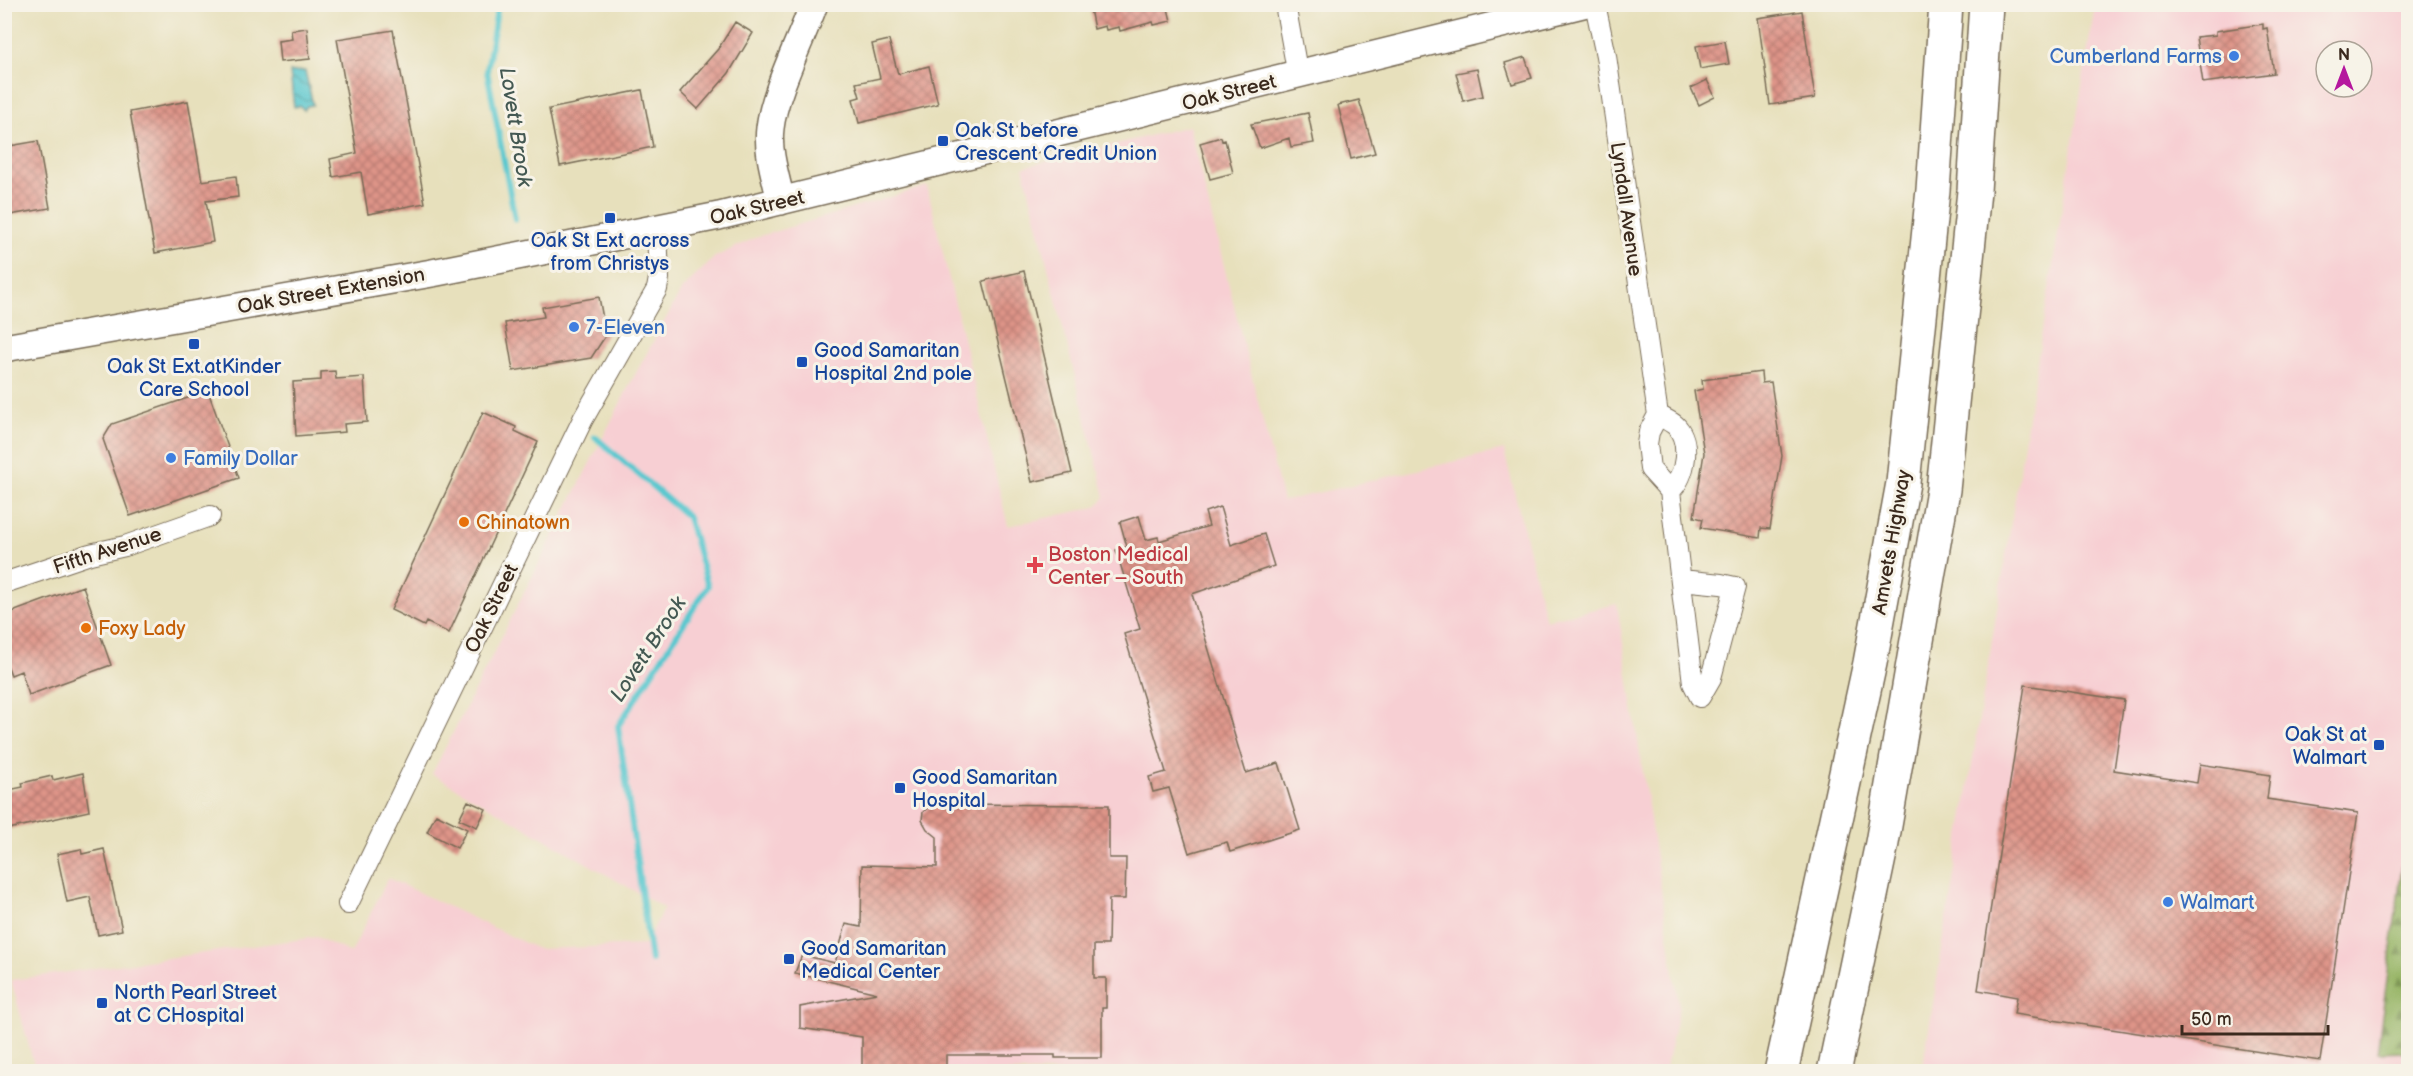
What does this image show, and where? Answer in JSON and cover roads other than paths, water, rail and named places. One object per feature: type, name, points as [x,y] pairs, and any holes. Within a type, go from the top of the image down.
[{"type":"highway","name":"Amvets Highway","points":[[1781,1071],[1870,663],[1903,483],[1933,190],[1946,4]]},
{"type":"highway","points":[[1834,1071],[1882,843],[1943,490],[1974,191],[1986,4]]},
{"type":"main road","points":[[781,201],[771,152],[770,129],[776,104],[814,4]]},
{"type":"main road","name":"Oak Street","points":[[657,230],[1298,76],[1582,4]]},
{"type":"main road","name":"Oak Street Extension","points":[[4,348],[432,273],[657,230]]},
{"type":"street","points":[[1285,4],[1298,76]]},
{"type":"street","name":"Lyndall Avenue","points":[[1595,4],[1606,56],[1647,354],[1658,415]]},
{"type":"street","name":"Oak Street","points":[[348,904],[583,419],[657,289],[659,278],[657,230]]},
{"type":"street","points":[[1670,491],[1679,483],[1686,465],[1682,440],[1676,425],[1658,415],[1649,432],[1647,444],[1650,469],[1670,491],[1693,683],[1700,697],[1711,678],[1735,587],[1681,580]]},
{"type":"street","name":"Fifth Avenue","points":[[4,583],[90,554],[124,546],[210,516]]},
{"type":"water","points":[[305,71],[313,105],[307,106],[304,110],[300,106],[294,107],[290,72]]},
{"type":"waterway","name":"Lovett Brook","points":[[498,4],[487,71],[515,219]]},
{"type":"waterway","name":"Lovett Brook","points":[[595,437],[688,517],[708,586],[618,726],[651,960]]},
{"type":"place","name":"Cumberland Farms","points":[[2234,56]]},
{"type":"place","name":"Oak St before Crescent Credit Union","points":[[943,141]]},
{"type":"place","name":"Oak St Ext across from Christys","points":[[610,218]]},
{"type":"place","name":"7-Eleven","points":[[574,327]]},
{"type":"place","name":"Oak St Ext.atKinder Care School","points":[[194,344]]},
{"type":"place","name":"Good Samaritan Hospital 2nd pole","points":[[802,362]]},
{"type":"place","name":"Family Dollar","points":[[171,458]]},
{"type":"place","name":"Chinatown","points":[[464,522]]},
{"type":"place","name":"Boston Medical Center – South","points":[[1035,565]]},
{"type":"place","name":"Foxy Lady","points":[[86,628]]},
{"type":"place","name":"Oak St at Walmart","points":[[2379,745]]},
{"type":"place","name":"Good Samaritan Hospital","points":[[900,788]]},
{"type":"place","name":"Walmart","points":[[2168,902]]},
{"type":"place","name":"Good Samaritan Medical Center","points":[[789,959]]},
{"type":"place","name":"North Pearl Street at C CHospital","points":[[102,1003]]}]
